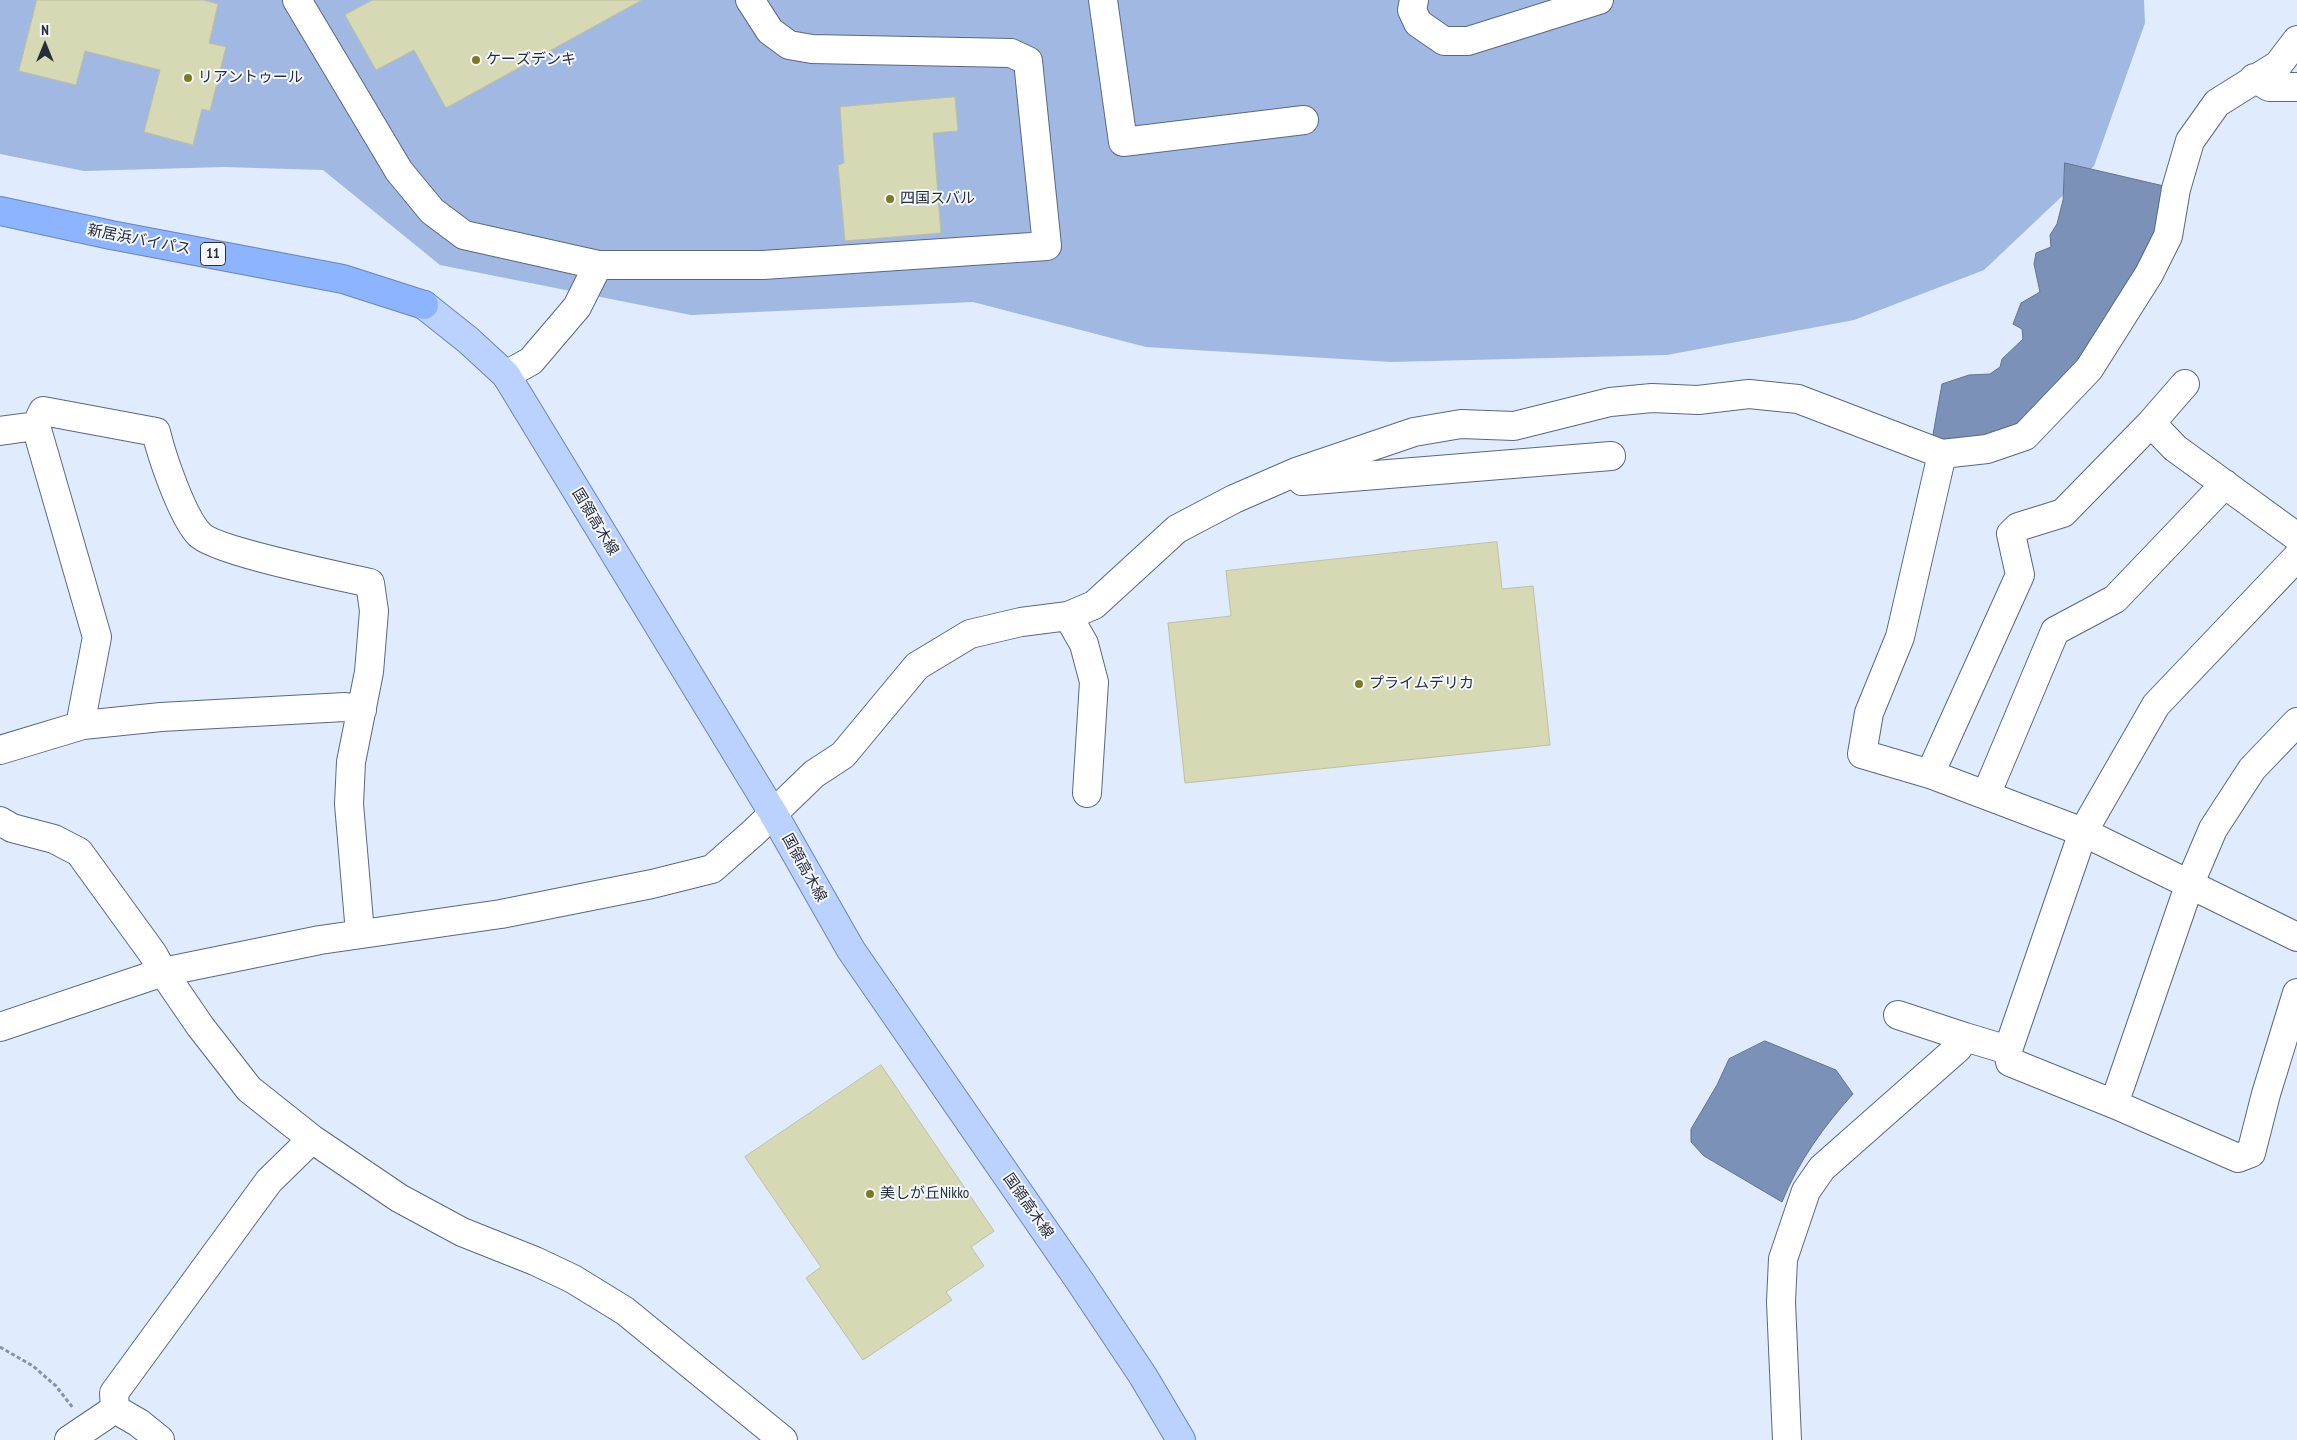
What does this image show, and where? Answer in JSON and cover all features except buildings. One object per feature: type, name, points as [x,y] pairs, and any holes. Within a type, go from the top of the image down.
[{"type":"highway","name":"新居浜バイパス","points":[[0,211],[111,235],[343,279],[424,305]]},
{"type":"main road","name":"国領高木線","points":[[424,305],[468,340],[506,376],[773,813],[851,950],[1079,1280],[1143,1376],[1181,1440]]},
{"type":"street","points":[[297,0],[398,171],[432,211],[464,235],[598,265],[763,265],[1047,246],[1028,61],[1011,53],[812,49],[789,45],[770,31],[750,0]]},
{"type":"street","points":[[1103,0],[1123,142],[1304,120]]},
{"type":"street","points":[[1414,0],[1412,10],[1418,23],[1444,41],[1468,41],[1599,0]]},
{"type":"street","points":[[0,1027],[163,972],[360,933],[500,914],[652,884],[712,869],[814,774],[842,755],[917,666],[970,634],[1021,622],[1068,616],[1094,605],[1177,529],[1234,498],[1296,472],[1414,432],[1461,424],[1514,426],[1610,402],[1652,398],[1698,400],[1749,394],[1798,399],[1942,454],[1988,449],[2025,436],[2088,369],[2149,274],[2168,236],[2176,189],[2190,141],[2217,103],[2254,78],[2278,65],[2297,40]]},
{"type":"street","points":[[2254,78],[2269,88],[2297,88]]},
{"type":"street","points":[[506,376],[531,361],[577,307],[598,265]]},
{"type":"street","points":[[1930,774],[2020,576],[2010,534],[2018,527],[2063,513],[2151,423],[2185,384]]},
{"type":"street","points":[[83,725],[82,714],[97,637],[36,426],[43,411],[156,432],[160,452],[182,504],[199,534],[222,546],[370,583],[374,611],[369,672],[351,762],[349,804],[360,933]]},
{"type":"street","points":[[2151,423],[2175,448],[2297,537]]},
{"type":"street","points":[[0,431],[36,426]]},
{"type":"street","points":[[1942,454],[1900,637],[1869,714],[1862,754],[1930,774],[2083,832],[2297,936]]},
{"type":"street","points":[[1268,484],[1611,456]]},
{"type":"street","points":[[1986,795],[2055,631],[2115,599],[2225,484]]},
{"type":"street","points":[[2297,558],[2156,705],[2083,832],[2008,1050],[2010,1062],[2114,1104],[2238,1158],[2250,1153],[2297,993]]},
{"type":"street","points":[[1068,616],[1084,644],[1094,682],[1087,793]]},
{"type":"street","points":[[0,750],[83,725],[161,717],[335,708],[362,710]]},
{"type":"street","points":[[2114,1104],[2190,883],[2213,830],[2252,769],[2297,722]]},
{"type":"street","points":[[0,822],[12,828],[54,839],[79,852],[153,954],[200,1026],[249,1089],[312,1140],[399,1198],[454,1228],[565,1276],[625,1312],[782,1440]]},
{"type":"street","points":[[1898,1015],[2008,1050]]},
{"type":"street","points":[[1787,1440],[1781,1302],[1783,1259],[1806,1191],[1822,1168],[1958,1048],[1965,1037]]},
{"type":"street","points":[[115,1409],[114,1393],[269,1181],[312,1140]]},
{"type":"street","points":[[79,1434],[115,1409]]},
{"type":"street","points":[[115,1409],[139,1423],[160,1440]]},
{"type":"path","points":[[0,1347],[33,1366],[56,1386],[79,1434]]},
{"type":"shaded area","points":[[0,0],[2144,0],[2145,23],[2094,166],[1984,270],[1854,320],[1667,355],[1391,362],[1146,347],[973,302],[691,315],[440,265],[323,170],[224,167],[84,171],[0,154]]},
{"type":"shaded area","points":[[2065,163],[2164,186],[2153,246],[2080,363],[2021,424],[1971,442],[1932,440],[1942,384],[1969,375],[1990,374],[2000,367],[2002,359],[2023,339],[2022,329],[2013,324],[2021,303],[2040,292],[2034,264],[2036,253],[2051,247],[2050,235],[2057,224],[2063,200]]},
{"type":"shaded area","points":[[1765,1041],[1836,1070],[1853,1094],[1813,1145],[1788,1187],[1782,1202],[1704,1156],[1691,1142],[1691,1129],[1717,1085],[1729,1059]]},
{"type":"place","name":"ケーズデンキ","points":[[476,60]]},
{"type":"place","name":"リアントゥール","points":[[188,78]]},
{"type":"place","name":"四国スバル","points":[[890,199]]},
{"type":"place","name":"プライムデリカ","points":[[1359,684]]},
{"type":"place","name":"美しが丘Nikko","points":[[870,1194]]}]
